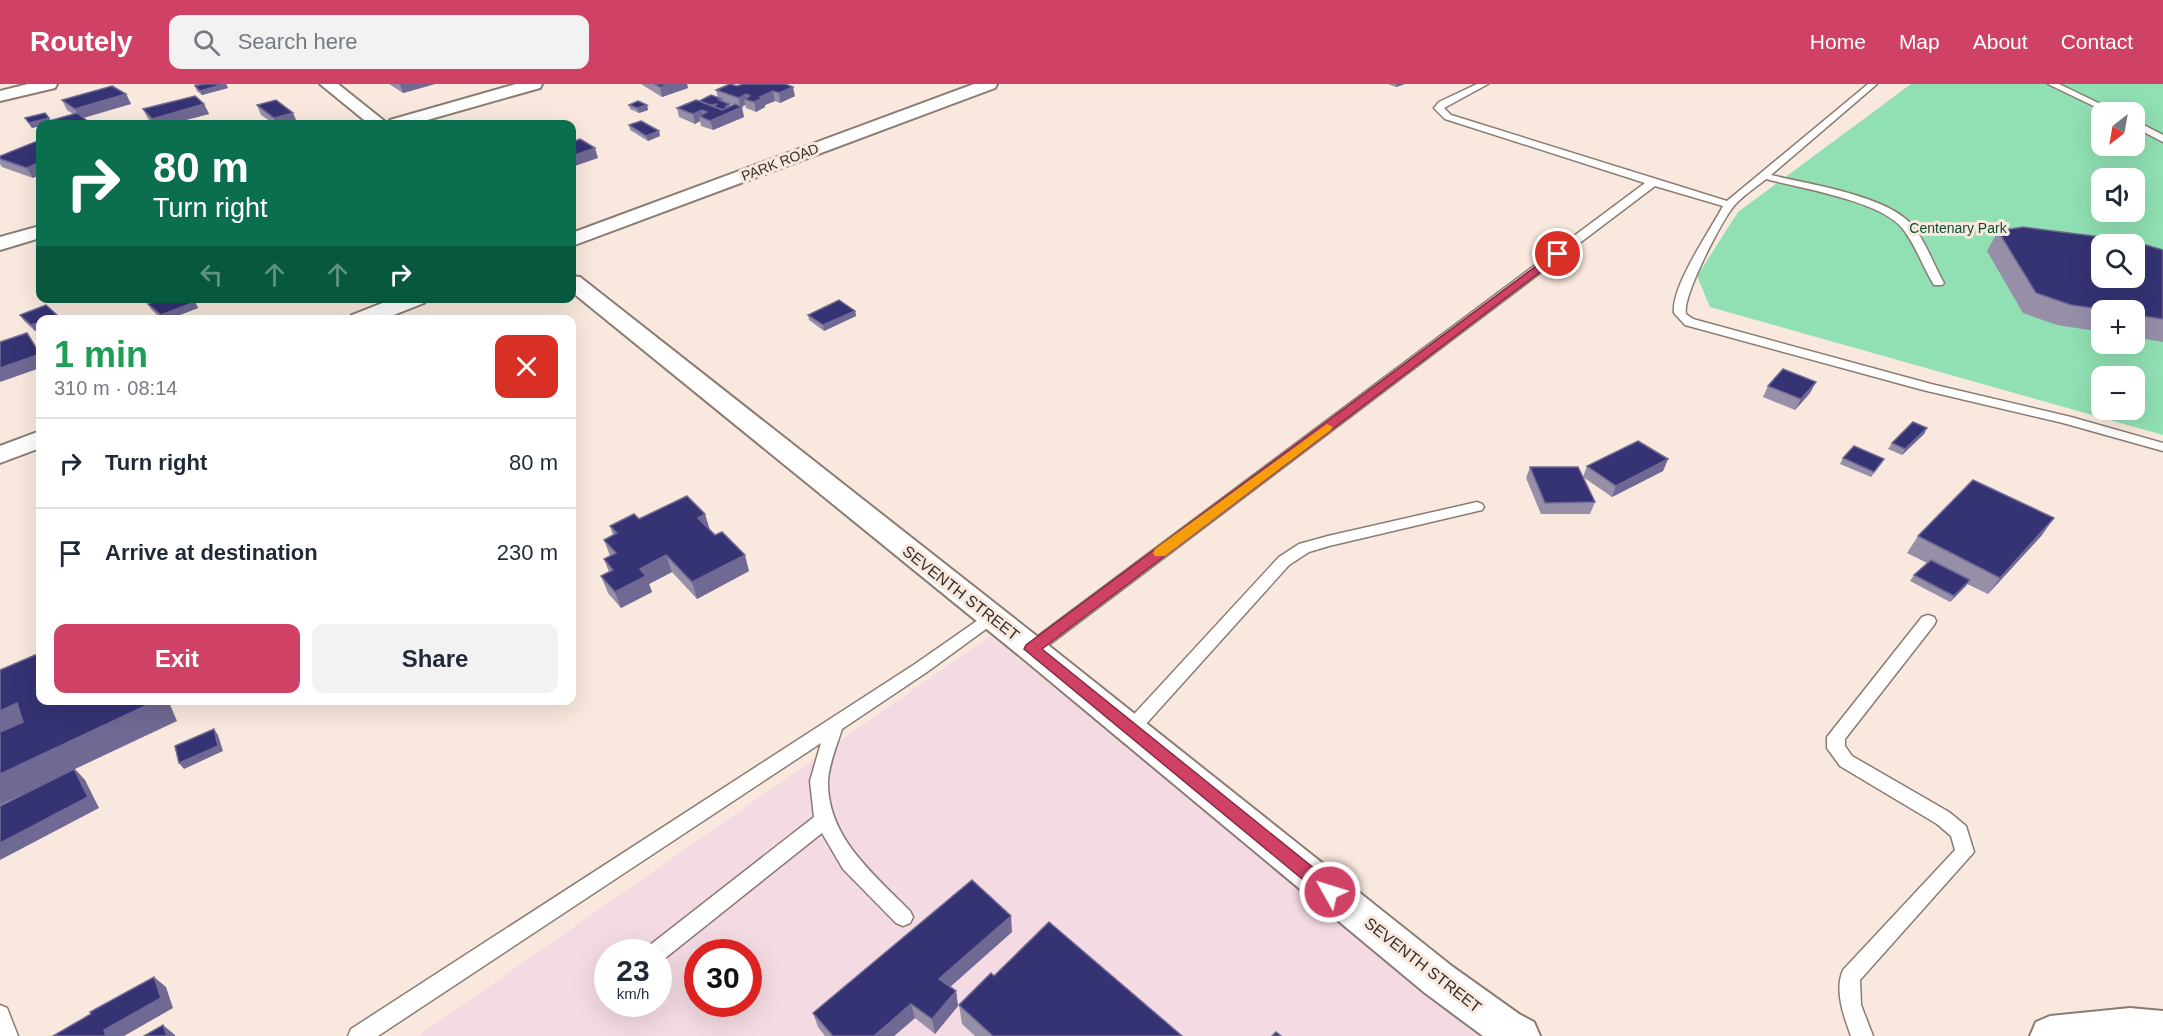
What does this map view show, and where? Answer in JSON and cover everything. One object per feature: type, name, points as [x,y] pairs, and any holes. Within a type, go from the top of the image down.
[{"type":"street","points":[[0,96],[49,84]]},
{"type":"street","points":[[328,84],[375,120]]},
{"type":"street","points":[[410,120],[534,84]]},
{"type":"street","name":"PARK ROAD","points":[[576,239],[989,84]]},
{"type":"street","points":[[0,244],[36,233]]},
{"type":"street","name":"SEVENTH STREET","points":[[576,285],[1032,649],[1439,980],[1505,1028],[1520,1036]]},
{"type":"street","points":[[373,315],[403,303]]},
{"type":"street","points":[[0,455],[36,441]]},
{"type":"street","points":[[2050,1036],[2130,1028],[2163,1030]]},
{"type":"lane","points":[[1484,84],[1442,104],[1439,108],[1442,113],[1448,117],[1729,205]]},
{"type":"lane","points":[[1873,84],[1729,205],[1688,282],[1679,309],[1681,316],[1689,322],[1928,387],[2066,420],[2163,447]]},
{"type":"lane","points":[[2052,84],[2091,102]]},
{"type":"lane","points":[[2145,129],[2163,139]]},
{"type":"lane","points":[[1764,176],[1862,202],[1891,214],[1905,224],[1938,283]]},
{"type":"lane","points":[[1032,649],[1653,182]]},
{"type":"lane","points":[[1131,729],[1284,561],[1304,548],[1477,507]]},
{"type":"lane","points":[[359,1036],[834,725],[991,618]]},
{"type":"lane","points":[[1862,1036],[1851,1005],[1850,977],[1965,852],[1959,832],[1942,818],[1846,761],[1836,748],[1836,737],[1928,621]]},
{"type":"lane","points":[[834,725],[819,782],[824,820],[850,863],[903,917]]},
{"type":"lane","points":[[672,940],[824,820]]},
{"type":"lane","points":[[0,1015],[7,1036]]},
{"type":"shaded area","points":[[990,636],[1489,1036],[418,1036]]},
{"type":"green space","name":"Centenary Park","points":[[1911,84],[2163,84],[2163,435],[2110,420],[2145,420],[2145,366],[2091,366],[2091,415],[1710,307],[1697,276],[1738,212]]},
{"type":"building","points":[[224,84],[200,91],[195,86]]},
{"type":"building","points":[[654,84],[670,84],[660,87]]},
{"type":"building","points":[[730,84],[737,86],[785,84],[793,87],[779,93],[773,91],[754,102],[744,99],[750,96],[746,94],[739,98],[716,90]]},
{"type":"building","points":[[112,86],[126,94],[75,109],[62,100]]},
{"type":"building","points":[[711,95],[730,104],[726,106],[729,107],[722,110],[713,106],[717,104],[711,105],[699,101]]},
{"type":"building","points":[[195,96],[204,104],[152,119],[143,109]]},
{"type":"building","points":[[276,100],[293,113],[274,118],[257,105]]},
{"type":"building","points":[[696,100],[722,110],[735,104],[742,107],[710,121],[699,116],[707,112],[702,110],[693,114],[677,108]]},
{"type":"building","points":[[638,101],[647,105],[637,108],[629,105]]},
{"type":"building","points":[[45,113],[49,118],[29,123],[25,118]]},
{"type":"building","points":[[77,113],[86,120],[53,120]]},
{"type":"building","points":[[641,121],[659,131],[646,136],[629,125]]},
{"type":"building","points":[[580,139],[595,148],[576,155],[576,140]]},
{"type":"building","points":[[36,142],[36,164],[27,168],[0,159],[0,156]]},
{"type":"building","points":[[2023,227],[2091,236],[2091,288],[2145,288],[2145,245],[2163,250],[2163,319],[2145,317],[2145,300],[2091,300],[2091,308],[2071,305],[2036,293],[1998,231]]},
{"type":"building","points":[[839,300],[855,311],[823,325],[808,315]]},
{"type":"building","points":[[150,303],[192,303],[161,315],[148,304]]},
{"type":"building","points":[[46,305],[57,315],[36,315],[36,323],[31,325],[20,315]]},
{"type":"building","points":[[27,333],[36,348],[36,355],[0,368],[0,342]]},
{"type":"building","points":[[1783,369],[1816,382],[1801,399],[1768,386]]},
{"type":"building","points":[[1913,422],[1927,428],[1905,449],[1892,443]]},
{"type":"building","points":[[1638,441],[1668,459],[1616,486],[1587,466]]},
{"type":"building","points":[[1854,446],[1884,459],[1874,472],[1843,458]]},
{"type":"building","points":[[1530,467],[1578,467],[1595,502],[1545,503]]},
{"type":"building","points":[[1973,480],[2054,518],[2000,578],[1918,536]]},
{"type":"building","points":[[687,496],[705,514],[698,518],[715,535],[722,532],[745,555],[692,582],[666,555],[640,569],[646,576],[615,592],[601,576],[613,570],[604,559],[616,553],[604,540],[617,533],[610,526],[634,514],[639,519]]},
{"type":"building","points":[[1931,560],[1970,580],[1954,596],[1914,575]]},
{"type":"building","points":[[36,655],[36,705],[147,705],[0,774],[0,732],[23,722],[17,703],[0,711],[0,670]]},
{"type":"building","points":[[214,729],[218,746],[179,763],[175,746]]},
{"type":"building","points":[[74,769],[88,797],[0,843],[0,806]]},
{"type":"building","points":[[972,880],[1011,916],[939,979],[956,991],[932,1019],[911,1004],[874,1036],[833,1036],[813,1013]]},
{"type":"building","points":[[1049,922],[1182,1036],[993,1036],[959,1005],[991,973],[994,976]]},
{"type":"building","points":[[154,977],[161,998],[104,1030],[106,1036],[53,1036],[91,1014],[90,1012]]},
{"type":"building","points":[[163,1025],[167,1036],[144,1036]]},
{"type":"slow traffic","points":[[1160,553],[1327,427]]},
{"type":"route","points":[[1330,892],[1032,649],[1558,254]]}]
